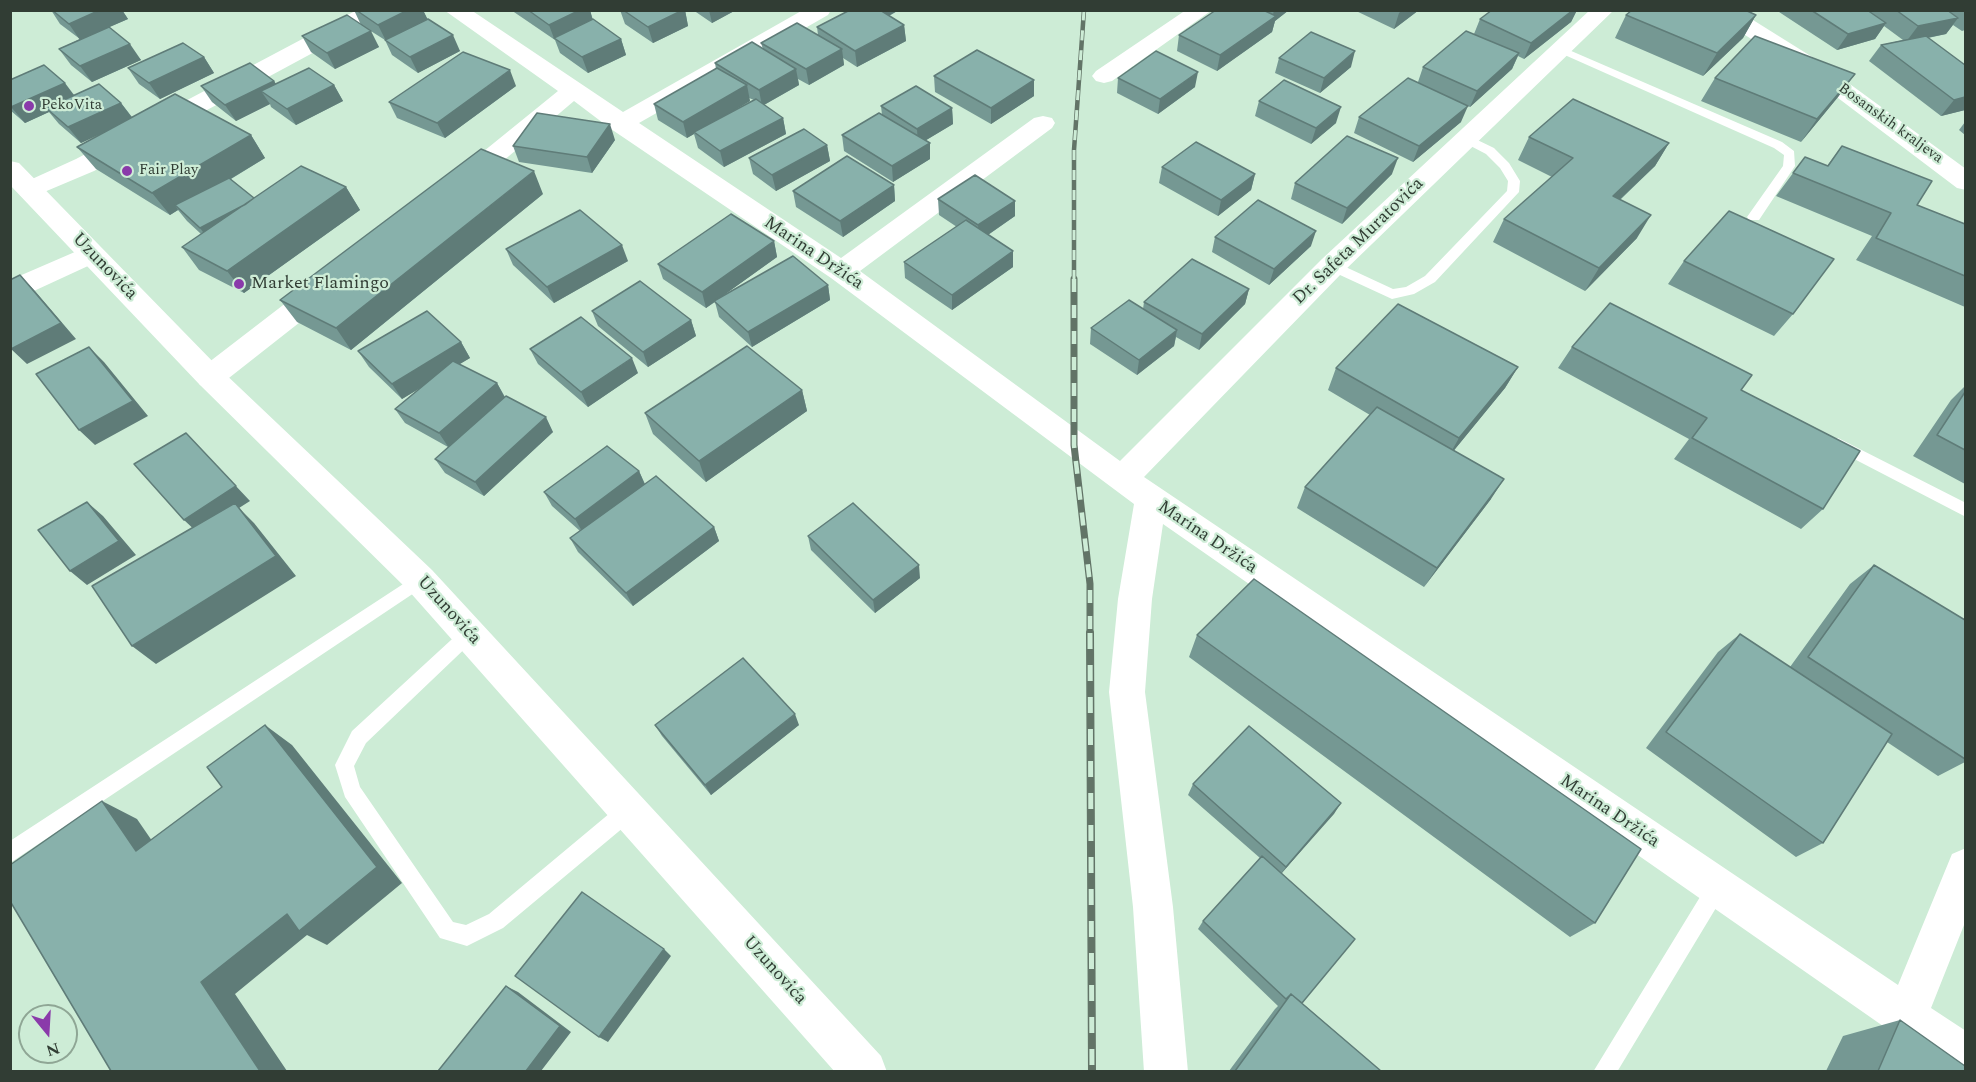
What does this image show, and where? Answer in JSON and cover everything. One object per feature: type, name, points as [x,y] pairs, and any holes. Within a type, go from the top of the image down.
[{"type":"street","points":[[20,179],[84,165],[375,10]]},
{"type":"street","name":"Marina Držića","points":[[455,10],[620,124],[841,271],[1137,489],[1907,1015],[1965,1058]]},
{"type":"street","points":[[620,124],[820,10]]},
{"type":"street","points":[[1104,76],[1201,10]]},
{"type":"street","name":"Dr. Safeta Muratovića","points":[[1137,489],[1332,266],[1603,10]]},
{"type":"street","name":"Bosanskih kraljeva","points":[[1721,10],[1809,64],[1965,182]]},
{"type":"street","points":[[438,201],[572,91]]},
{"type":"street","points":[[841,271],[1043,123]]},
{"type":"street","name":"Uzunovića","points":[[20,179],[210,377],[420,580],[865,1071]]},
{"type":"street","points":[[10,292],[92,254]]},
{"type":"street","points":[[210,377],[343,274]]},
{"type":"street","points":[[1137,489],[1135,599],[1127,692],[1153,907],[1166,1071]]},
{"type":"street","points":[[1907,1015],[1965,868]]},
{"type":"lane","points":[[1562,50],[1779,145],[1790,154],[1789,166],[1754,217]]},
{"type":"lane","points":[[1332,266],[1392,294],[1409,291],[1430,279],[1513,192],[1514,181],[1505,166],[1490,151],[1467,139]]},
{"type":"lane","points":[[1828,440],[1965,511]]},
{"type":"lane","points":[[10,852],[420,580]]},
{"type":"lane","points":[[469,634],[359,737],[344,765],[352,791],[447,931],[467,936],[496,921],[629,810]]},
{"type":"lane","points":[[1604,1071],[1718,886]]},
{"type":"building","points":[[52,10],[100,10],[69,24]]},
{"type":"building","points":[[356,10],[408,10],[378,25]]},
{"type":"building","points":[[528,10],[580,10],[549,25]]},
{"type":"building","points":[[623,10],[683,10],[648,27]]},
{"type":"building","points":[[850,10],[880,10],[904,25],[855,51],[817,27]]},
{"type":"building","points":[[1216,10],[1263,10],[1276,16],[1220,55],[1179,35]]},
{"type":"building","points":[[1492,10],[1573,10],[1531,43],[1480,19]]},
{"type":"building","points":[[1632,10],[1745,10],[1756,15],[1717,53],[1626,15]]},
{"type":"building","points":[[1811,10],[1867,10],[1886,23],[1848,34]]},
{"type":"building","points":[[1896,10],[1947,10],[1958,18],[1918,26]]},
{"type":"building","points":[[347,15],[371,31],[327,53],[302,36]]},
{"type":"building","points":[[428,19],[453,35],[410,57],[385,40]]},
{"type":"building","points":[[593,19],[621,39],[582,57],[554,38]]},
{"type":"building","points":[[797,23],[842,49],[806,69],[761,43]]},
{"type":"building","points":[[109,27],[130,44],[80,66],[59,49]]},
{"type":"building","points":[[1466,31],[1519,53],[1477,91],[1423,67]]},
{"type":"building","points":[[1311,32],[1355,51],[1324,78],[1279,58]]},
{"type":"building","points":[[1755,36],[1855,74],[1817,119],[1715,78]]},
{"type":"building","points":[[1926,36],[1965,65],[1965,97],[1954,100],[1881,45]]},
{"type":"building","points":[[752,42],[796,69],[759,90],[715,63]]},
{"type":"building","points":[[183,43],[204,57],[149,83],[128,68]]},
{"type":"building","points":[[977,50],[1034,80],[991,108],[934,76]]},
{"type":"building","points":[[1156,51],[1198,72],[1160,99],[1118,78]]},
{"type":"building","points":[[463,52],[510,70],[437,123],[389,102]]},
{"type":"building","points":[[250,63],[274,81],[225,105],[201,86]]},
{"type":"building","points":[[44,65],[65,83],[11,107],[10,80]]},
{"type":"building","points":[[309,68],[334,85],[287,109],[261,91]]},
{"type":"building","points":[[717,68],[747,85],[683,122],[654,104]]},
{"type":"building","points":[[1408,78],[1468,106],[1419,146],[1359,117]]},
{"type":"building","points":[[1284,80],[1341,107],[1316,128],[1259,101]]},
{"type":"building","points":[[99,84],[121,103],[68,127],[46,108]]},
{"type":"building","points":[[916,86],[952,108],[917,129],[881,106]]},
{"type":"building","points":[[175,94],[251,135],[152,193],[77,147]]},
{"type":"building","points":[[756,99],[783,118],[720,151],[694,132]]},
{"type":"building","points":[[1573,99],[1669,143],[1613,196],[1651,215],[1599,268],[1504,219],[1573,158],[1529,137]]},
{"type":"building","points":[[537,113],[610,124],[587,157],[513,146]]},
{"type":"building","points":[[879,113],[930,143],[892,166],[842,135]]},
{"type":"building","points":[[804,129],[827,145],[772,175],[749,158]]},
{"type":"building","points":[[1347,136],[1398,158],[1347,208],[1295,183]]},
{"type":"building","points":[[1196,142],[1255,174],[1221,200],[1162,167]]},
{"type":"building","points":[[1842,146],[1932,181],[1917,205],[1965,224],[1965,276],[1876,238],[1891,213],[1793,173],[1805,157],[1828,166]]},
{"type":"building","points":[[481,149],[534,171],[336,328],[280,300]]},
{"type":"building","points":[[847,156],[894,185],[840,221],[793,191]]},
{"type":"building","points":[[301,166],[346,187],[227,271],[182,247]]},
{"type":"building","points":[[975,175],[1015,201],[978,225],[938,199]]},
{"type":"building","points":[[229,178],[254,198],[200,228],[175,205]]},
{"type":"building","points":[[1258,200],[1316,231],[1274,269],[1215,237]]},
{"type":"building","points":[[580,210],[622,245],[547,287],[506,249]]},
{"type":"building","points":[[1729,211],[1834,259],[1793,314],[1684,261]]},
{"type":"building","points":[[731,214],[774,241],[702,292],[658,264]]},
{"type":"building","points":[[966,220],[1013,251],[952,295],[904,262]]},
{"type":"building","points":[[793,256],[828,285],[748,332],[714,301]]},
{"type":"building","points":[[1192,259],[1249,289],[1202,334],[1144,302]]},
{"type":"building","points":[[20,275],[61,323],[11,349],[10,280]]},
{"type":"building","points":[[640,281],[691,320],[643,352],[592,311]]},
{"type":"building","points":[[1129,300],[1177,330],[1139,360],[1091,328]]},
{"type":"building","points":[[1610,303],[1752,375],[1741,390],[1860,451],[1823,509],[1692,438],[1707,418],[1572,347]]},
{"type":"building","points":[[1398,304],[1518,367],[1459,438],[1336,368]]},
{"type":"building","points":[[427,311],[461,342],[392,384],[358,351]]},
{"type":"building","points":[[581,317],[632,358],[581,392],[530,349]]},
{"type":"building","points":[[747,346],[802,390],[699,461],[645,413]]},
{"type":"building","points":[[89,347],[133,401],[79,430],[36,374]]},
{"type":"building","points":[[453,361],[497,383],[439,433],[395,409]]},
{"type":"building","points":[[1965,392],[1965,450],[1937,435]]},
{"type":"building","points":[[506,396],[546,417],[475,482],[435,459]]},
{"type":"building","points":[[1377,407],[1504,479],[1437,568],[1305,487]]},
{"type":"building","points":[[186,433],[236,486],[184,520],[134,464]]},
{"type":"building","points":[[607,446],[639,471],[575,519],[544,492]]},
{"type":"building","points":[[656,476],[714,527],[626,593],[570,538]]},
{"type":"building","points":[[87,502],[119,541],[70,571],[38,530]]},
{"type":"building","points":[[235,503],[276,556],[132,646],[92,586]]},
{"type":"building","points":[[853,503],[919,565],[873,600],[808,536]]},
{"type":"building","points":[[1874,565],[1965,620],[1965,759],[1808,657]]},
{"type":"building","points":[[1254,579],[1641,849],[1595,923],[1197,635]]},
{"type":"building","points":[[1740,634],[1892,734],[1823,843],[1666,732]]},
{"type":"building","points":[[743,658],[795,714],[705,785],[655,725]]},
{"type":"building","points":[[265,725],[377,867],[299,931],[287,914],[201,982],[260,1071],[111,1071],[78,1015],[78,1004],[71,1004],[10,901],[10,865],[102,801],[136,851],[222,787],[207,767]]},
{"type":"building","points":[[1249,726],[1341,803],[1286,867],[1193,784]]},
{"type":"building","points":[[1262,856],[1355,939],[1302,1003],[1291,994],[1286,999],[1203,921]]},
{"type":"building","points":[[582,892],[664,949],[599,1037],[515,976]]},
{"type":"building","points":[[506,986],[560,1026],[526,1071],[438,1071]]},
{"type":"building","points":[[1291,994],[1381,1071],[1235,1071]]},
{"type":"building","points":[[1900,1020],[1965,1066],[1965,1071],[1878,1071]]},
{"type":"railway","points":[[1084,10],[1074,150],[1074,445],[1090,584],[1090,633]]},
{"type":"railway","points":[[1090,633],[1092,1072]]},
{"type":"place","name":"PekoVita","points":[[29,106]]},
{"type":"place","name":"Fair Play","points":[[127,171]]},
{"type":"place","name":"Market Flamingo","points":[[239,284]]}]
